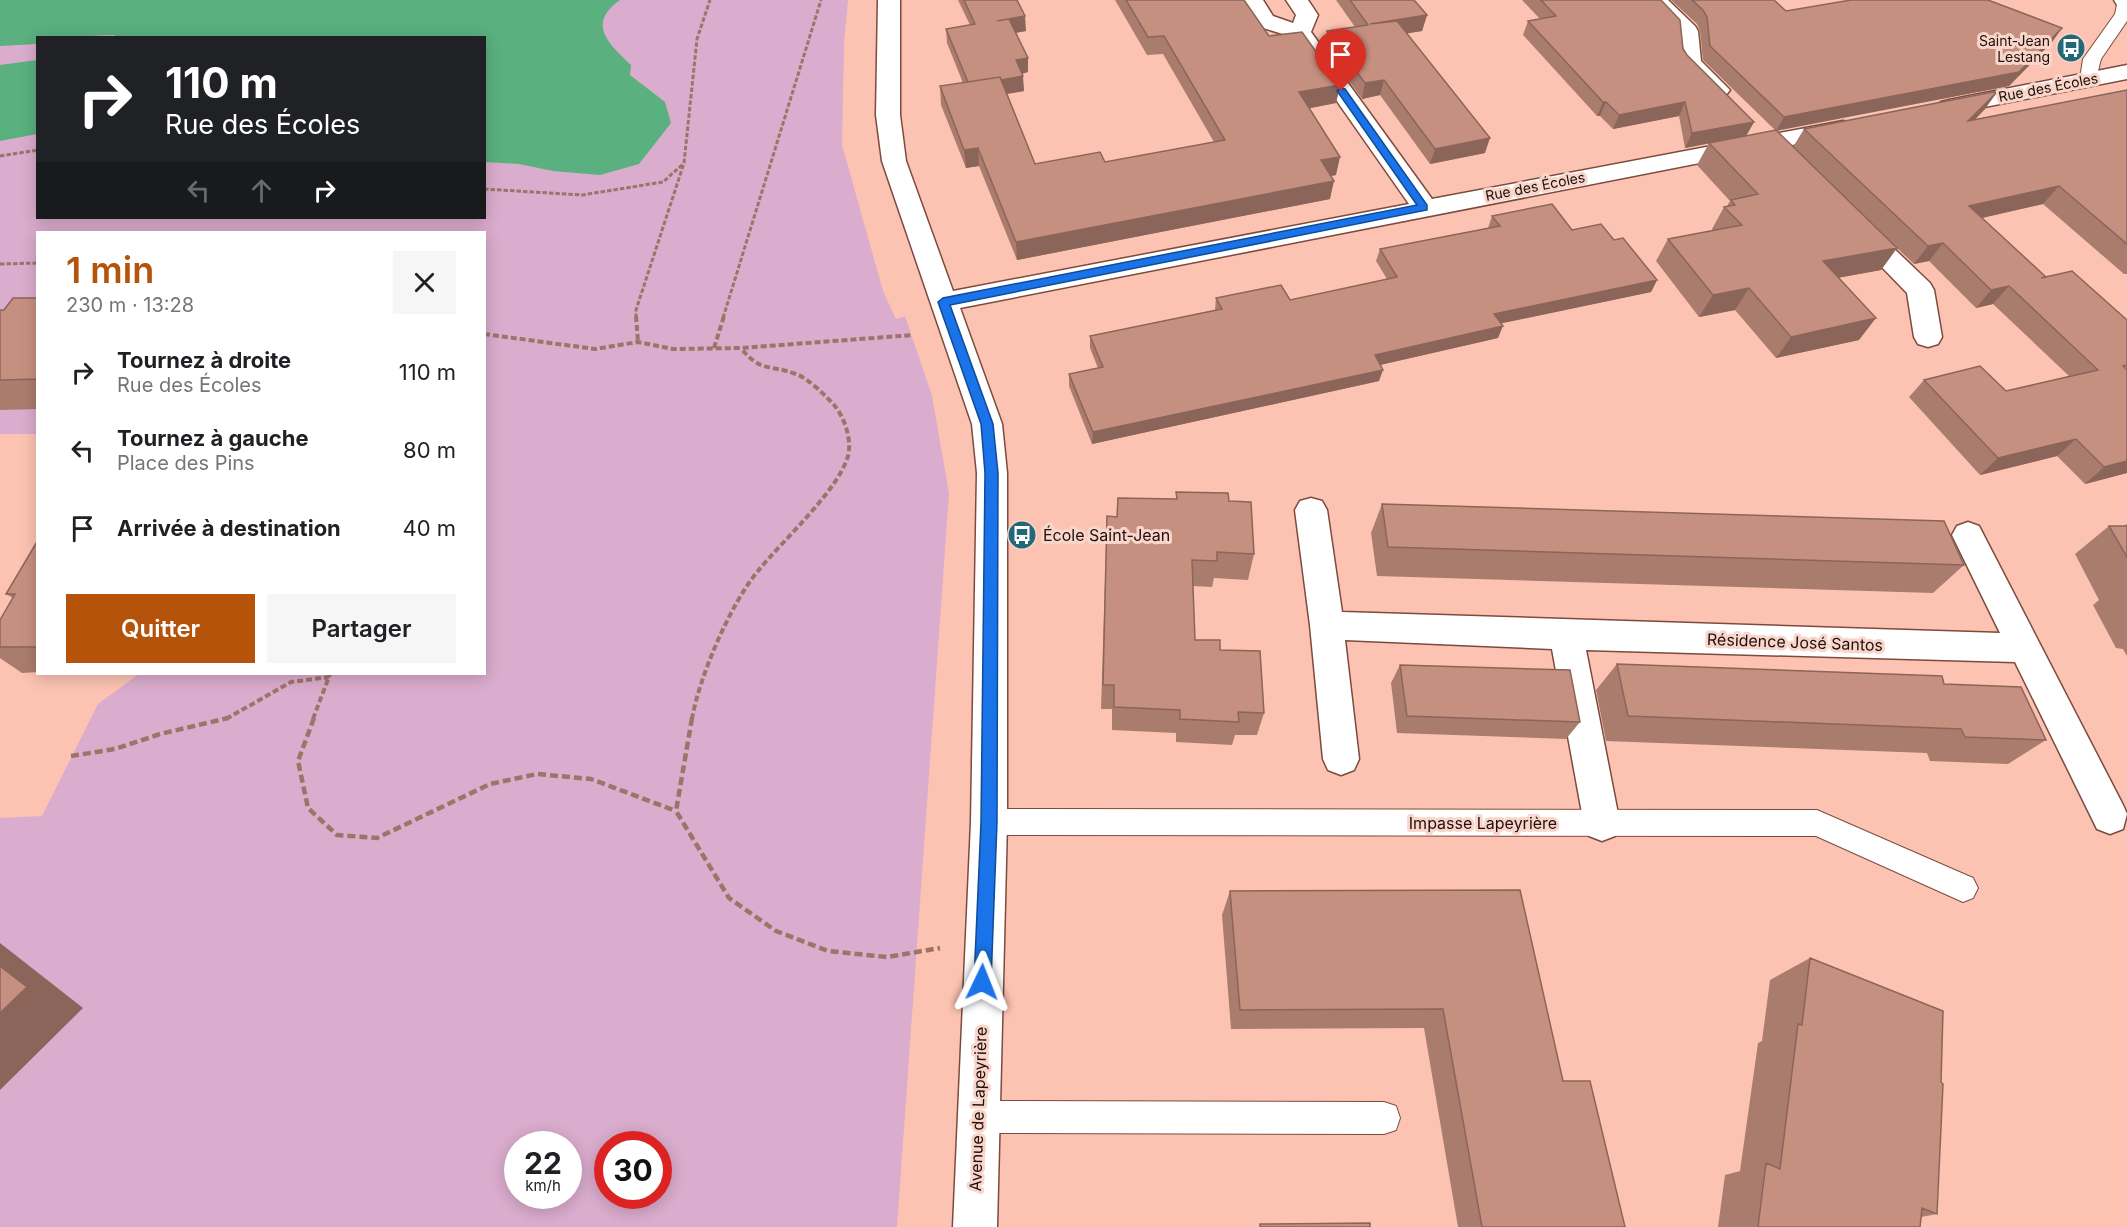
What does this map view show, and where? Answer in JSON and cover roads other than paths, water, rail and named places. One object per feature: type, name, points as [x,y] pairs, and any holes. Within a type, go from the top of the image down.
[{"type":"street","name":"Avenue de Lapeyrière","points":[[890,0],[887,39],[888,115],[894,161],[987,424],[992,473],[989,822],[975,1227]]},
{"type":"street","points":[[1252,0],[1265,21],[1300,32],[1424,207]]},
{"type":"street","points":[[1297,0],[1307,15],[1300,32]]},
{"type":"street","points":[[1656,0],[1687,31],[1690,63],[1730,102]]},
{"type":"street","name":"Rue des Écoles","points":[[1929,110],[2127,72]]},
{"type":"street","name":"Rue des Écoles","points":[[943,302],[1424,207],[1762,134],[1861,124]]},
{"type":"street","points":[[1762,134],[1795,167]]},
{"type":"street","points":[[1836,208],[1920,290],[1928,337]]},
{"type":"street","points":[[1311,510],[1328,625],[1341,759]]},
{"type":"street","points":[[1968,535],[2110,817]]},
{"type":"street","name":"Résidence José Santos","points":[[1328,625],[1566,635],[2025,648]]},
{"type":"street","points":[[1566,635],[1602,824]]},
{"type":"lane","points":[[2089,79],[2092,59],[2123,14],[2126,1]]},
{"type":"lane","name":"Impasse Lapeyrière","points":[[989,822],[1817,823],[1964,888]]},
{"type":"lane","points":[[978,1117],[1384,1118]]},
{"type":"place","name":"Saint-Jean Lestang","points":[[2071,48]]},
{"type":"place","name":"École Saint-Jean","points":[[1022,535]]}]
